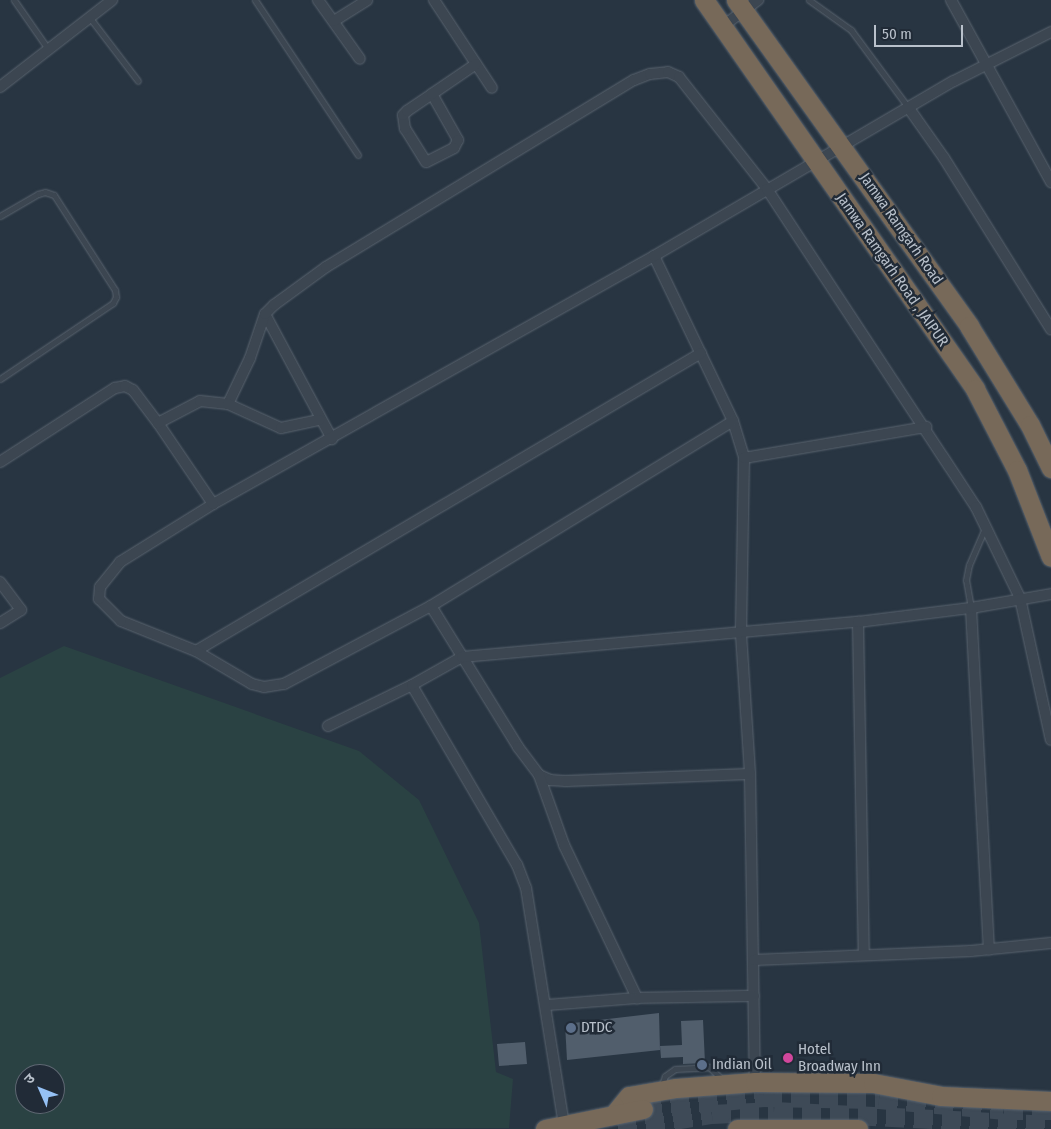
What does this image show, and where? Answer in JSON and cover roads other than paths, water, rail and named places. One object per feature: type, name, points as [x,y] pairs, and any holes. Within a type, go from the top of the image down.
[{"type":"highway","name":"Jamwa Ramgarh Road , JAIPUR","points":[[704,0],[944,345],[996,426],[1032,503],[1051,557]]},
{"type":"highway","name":"Jamwa Ramgarh Road","points":[[746,4],[841,146],[969,326],[1030,425],[1051,468]]},
{"type":"highway","points":[[944,345],[969,326]]},
{"type":"highway","points":[[615,1113],[628,1096],[660,1090],[755,1082],[873,1083],[941,1096],[1051,1101]]},
{"type":"highway","points":[[545,1129],[615,1113],[643,1109]]},
{"type":"highway","points":[[737,1129],[858,1129]]},
{"type":"street","points":[[0,87],[112,0]]},
{"type":"street","points":[[318,0],[360,59]]},
{"type":"street","points":[[334,21],[367,0]]},
{"type":"street","points":[[434,0],[492,88]]},
{"type":"street","points":[[951,0],[1051,182]]},
{"type":"street","points":[[723,26],[746,4]]},
{"type":"street","points":[[734,421],[432,606],[284,684],[272,686],[252,684],[196,651],[121,621],[106,610],[99,599],[100,587],[120,562],[213,504],[332,439],[654,256],[908,107],[987,63],[1051,32]]},
{"type":"street","points":[[432,94],[458,140],[454,148],[426,162],[402,120],[407,111],[476,64]]},
{"type":"street","points":[[228,404],[250,358],[265,314],[326,267],[650,74],[668,72],[680,76],[692,88],[768,189],[926,428],[986,527],[1020,598],[1051,740]]},
{"type":"street","points":[[908,107],[944,158],[1051,329]]},
{"type":"street","points":[[654,256],[734,421],[744,458],[741,634],[750,774],[755,1082]]},
{"type":"street","points":[[265,314],[319,420],[332,439]]},
{"type":"street","points":[[196,651],[701,353]]},
{"type":"street","points":[[0,462],[115,388],[124,386],[134,390],[213,504]]},
{"type":"street","points":[[158,423],[200,401],[228,404],[281,428],[319,420]]},
{"type":"street","points":[[744,458],[926,428]]},
{"type":"street","points":[[0,582],[21,610],[0,623]]},
{"type":"street","points":[[328,726],[412,684],[462,656],[741,634],[858,622],[971,608],[1051,594]]},
{"type":"street","points":[[432,606],[518,747],[539,775],[564,846],[638,998]]},
{"type":"street","points":[[971,608],[989,950]]},
{"type":"street","points":[[858,622],[864,955]]},
{"type":"street","points":[[412,684],[517,865],[531,909],[564,1125]]},
{"type":"street","points":[[539,775],[550,780],[566,781],[750,774]]},
{"type":"street","points":[[754,960],[989,950],[1051,943]]},
{"type":"street","points":[[547,1005],[638,998],[754,996]]},
{"type":"lane","points":[[14,0],[48,49]]},
{"type":"lane","points":[[255,0],[358,155]]},
{"type":"lane","points":[[809,0],[852,30],[908,107]]},
{"type":"lane","points":[[89,17],[138,81]]},
{"type":"lane","points":[[0,216],[38,194],[45,192],[54,195],[115,290],[116,297],[113,303],[0,379]]},
{"type":"lane","points":[[971,608],[966,580],[968,565],[986,527]]},
{"type":"tunnel","points":[[643,1109],[763,1097],[879,1099],[1004,1110],[1051,1110]]},
{"type":"tunnel","points":[[618,1129],[712,1114],[774,1111],[1051,1125]]},
{"type":"place","name":"DTDC","points":[[571,1028]]},
{"type":"place","name":"Hotel Broadway Inn","points":[[788,1058]]},
{"type":"place","name":"Indian Oil","points":[[702,1065]]}]
